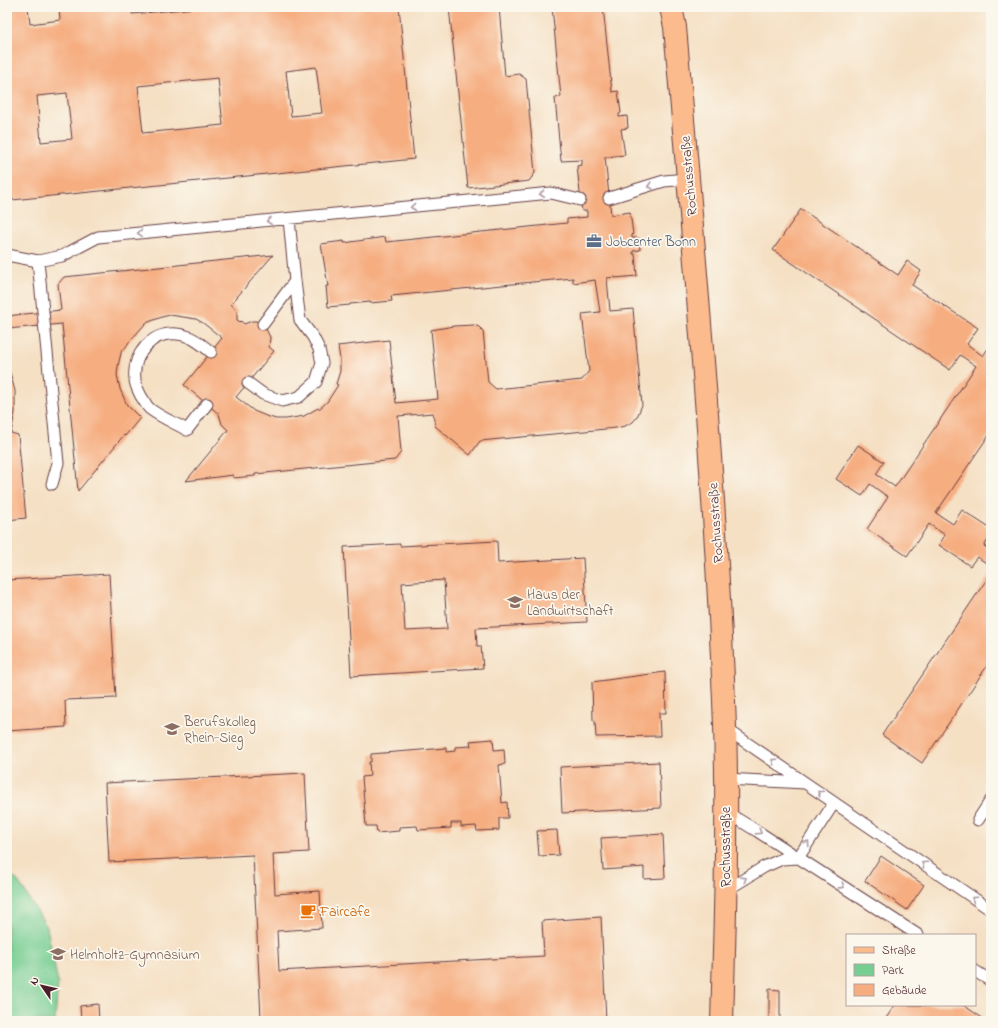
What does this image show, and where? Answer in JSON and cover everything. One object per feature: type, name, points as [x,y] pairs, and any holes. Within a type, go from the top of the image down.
[{"type":"main road","name":"Rochusstraße","points":[[674,14],[715,519],[725,728],[726,812],[722,1021]]},
{"type":"lane","points":[[609,198],[664,181],[688,179]]},
{"type":"lane","points":[[7,255],[38,261],[62,256],[98,237],[551,193],[580,200]]},
{"type":"lane","points":[[248,383],[262,394],[282,400],[299,397],[316,382],[322,363],[319,349],[313,337],[300,320],[289,219]]},
{"type":"lane","points":[[38,261],[58,463],[52,484]]},
{"type":"lane","points":[[263,324],[295,281]]},
{"type":"lane","points":[[207,404],[187,430],[149,408],[137,387],[134,370],[138,357],[147,344],[164,334],[176,333],[188,336],[199,342],[211,352]]},
{"type":"lane","points":[[725,728],[991,910]]},
{"type":"lane","points":[[725,779],[806,783]]},
{"type":"lane","points":[[978,820],[991,800]]},
{"type":"lane","points":[[798,858],[834,803]]},
{"type":"lane","points":[[726,812],[916,934]]},
{"type":"lane","points":[[725,891],[764,867],[782,859],[798,858]]},
{"type":"lane","points":[[976,972],[991,981]]},
{"type":"green space","points":[[7,872],[18,881],[47,927],[58,983],[55,1021],[7,1021]]},
{"type":"building","points":[[7,7],[28,7],[30,24],[60,20],[59,7],[132,7],[132,14],[207,7],[399,7],[414,159],[12,200],[9,188],[7,188]],"holes":[[[316,67],[322,113],[291,116],[286,71]],[[218,78],[223,125],[143,133],[138,86]],[[67,93],[72,139],[41,142],[37,96]]]},
{"type":"building","points":[[449,7],[499,7],[505,76],[519,74],[526,79],[535,173],[529,181],[468,188]]},
{"type":"building","points":[[552,7],[603,7],[612,92],[618,91],[621,113],[619,114],[619,117],[627,116],[628,128],[621,129],[625,155],[605,157],[611,215],[630,212],[633,234],[632,238],[639,238],[640,250],[633,251],[633,254],[635,254],[637,276],[607,278],[610,311],[633,309],[642,405],[633,422],[616,428],[480,441],[470,455],[435,426],[433,413],[398,416],[401,452],[395,460],[255,474],[255,476],[233,478],[233,475],[186,481],[228,430],[222,424],[219,414],[184,385],[222,338],[196,319],[170,315],[146,323],[124,350],[122,349],[117,375],[120,389],[127,405],[140,418],[78,491],[62,324],[7,329],[7,316],[61,310],[58,284],[64,277],[273,255],[231,304],[237,311],[237,320],[240,322],[241,321],[244,324],[256,321],[264,325],[270,337],[269,347],[274,351],[236,397],[254,411],[276,419],[304,416],[318,408],[319,409],[327,402],[338,385],[336,384],[340,371],[340,359],[338,346],[389,340],[396,403],[438,399],[431,330],[454,326],[474,325],[483,331],[488,382],[496,389],[582,380],[589,371],[582,314],[600,312],[595,280],[573,283],[573,278],[391,296],[392,301],[328,307],[326,286],[328,286],[321,244],[344,241],[344,243],[385,237],[386,242],[567,223],[567,219],[587,217],[587,211],[582,211],[577,166],[582,165],[582,160],[561,161],[555,98],[561,97]]},
{"type":"building","points":[[801,209],[898,275],[907,261],[921,271],[912,285],[978,328],[967,344],[983,356],[991,344],[991,432],[936,513],[953,524],[962,510],[991,529],[991,536],[984,546],[991,551],[991,566],[977,557],[970,566],[939,545],[945,535],[929,524],[907,556],[867,529],[888,497],[870,484],[862,496],[836,479],[858,445],[884,462],[876,474],[895,487],[976,366],[960,355],[950,370],[773,250]]},
{"type":"building","points":[[7,361],[15,391],[15,412],[11,433],[18,435],[26,518],[7,520]]},
{"type":"building","name":"Haus der Landwirtschaft","points":[[497,541],[498,563],[583,558],[587,622],[476,628],[477,646],[481,646],[483,668],[351,676],[344,547],[400,544],[400,546]],"holes":[[[444,580],[447,629],[405,631],[402,583]]]},
{"type":"building","points":[[991,573],[991,660],[922,763],[882,735]]},
{"type":"building","points":[[109,574],[116,698],[65,700],[66,727],[7,731],[7,580]]},
{"type":"building","points":[[665,672],[666,713],[659,713],[660,736],[596,737],[595,721],[593,720],[592,682]]},
{"type":"building","points":[[493,739],[494,750],[504,749],[505,764],[499,765],[502,803],[507,802],[508,818],[499,818],[499,830],[477,831],[476,826],[461,827],[461,823],[451,823],[451,828],[418,830],[417,826],[399,827],[399,831],[377,833],[376,826],[366,826],[362,777],[370,776],[369,762],[371,762],[371,754],[446,748],[446,752],[455,751],[455,747],[471,746],[470,741]]},
{"type":"building","points":[[659,762],[661,808],[562,813],[560,767]]},
{"type":"building","points":[[305,773],[309,852],[273,854],[275,894],[320,891],[322,928],[277,931],[279,971],[544,956],[542,921],[601,917],[606,1021],[231,1021],[261,1018],[253,855],[109,862],[105,783]]},
{"type":"building","points":[[557,830],[559,855],[539,856],[537,831]]},
{"type":"building","points":[[663,834],[665,878],[644,879],[644,867],[603,870],[601,838]]},
{"type":"building","points":[[881,856],[924,885],[907,910],[865,881]]},
{"type":"building","points":[[769,989],[780,990],[780,1021],[769,1021]]},
{"type":"building","points":[[98,1004],[99,1021],[81,1021],[80,1006]]},
{"type":"building","points":[[894,1006],[964,1006],[987,1021],[884,1021]]},
{"type":"place","name":"Jobcenter Bonn","points":[[594,241]]},
{"type":"place","name":"Haus der Landwirtschaft","points":[[515,602]]},
{"type":"place","name":"Berufskolleg Rhein-Sieg","points":[[172,729]]},
{"type":"place","name":"Faircafe","points":[[308,911]]},
{"type":"place","name":"Helmholtz-Gymnasium","points":[[58,954]]}]
